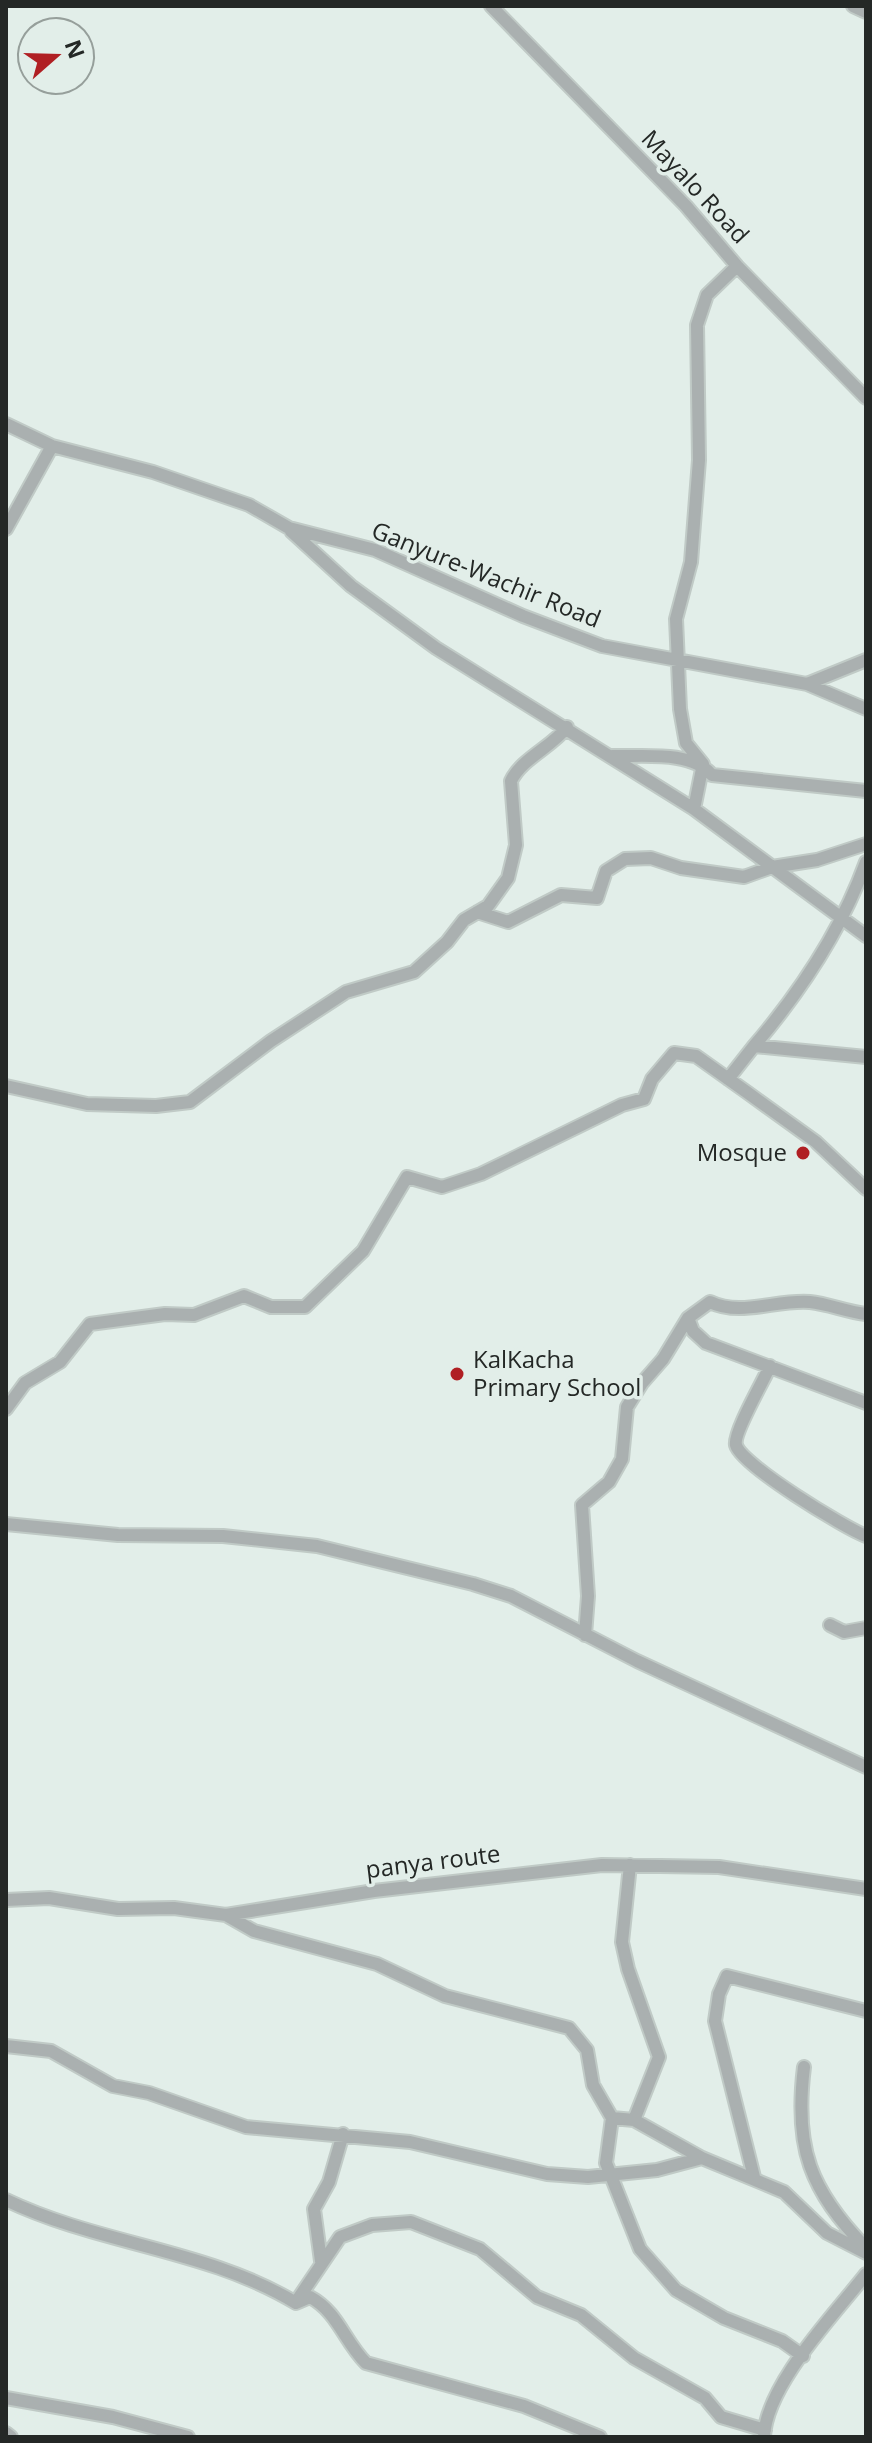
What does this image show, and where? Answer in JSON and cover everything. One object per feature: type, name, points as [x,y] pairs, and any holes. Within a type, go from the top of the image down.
[{"type":"street","name":"Mayalo Road","points":[[491,6],[686,206],[737,266],[866,398]]},
{"type":"street","points":[[853,6],[866,12]]},
{"type":"street","points":[[737,266],[707,295],[697,325],[699,460],[691,562],[676,619],[686,743],[712,775],[866,791]]},
{"type":"street","name":"Ganyure-Wachir Road","points":[[6,424],[52,446],[153,472],[249,505],[289,528],[375,550],[523,616],[602,646],[807,684],[866,709]]},
{"type":"street","points":[[6,529],[52,446]]},
{"type":"street","points":[[289,528],[351,586],[436,648],[694,809],[866,936]]},
{"type":"street","points":[[807,684],[866,660]]},
{"type":"street","points":[[6,1086],[87,1104],[156,1106],[190,1102],[271,1041],[346,992],[414,972],[447,942],[464,920],[488,906],[508,878],[514,861],[517,822],[511,781],[515,772],[556,741],[567,727]]},
{"type":"street","points":[[609,756],[679,759],[703,764]]},
{"type":"street","points":[[694,809],[703,764]]},
{"type":"street","points":[[477,912],[500,922],[508,922],[561,895],[597,898],[606,871],[625,859],[651,858],[681,868],[744,877],[772,867],[817,860],[866,844]]},
{"type":"street","points":[[728,1079],[788,1006],[842,920],[866,862]]},
{"type":"street","points":[[754,1046],[850,1052],[866,1057]]},
{"type":"street","points":[[6,1409],[25,1383],[60,1362],[90,1324],[165,1314],[194,1315],[244,1296],[271,1307],[305,1307],[363,1251],[407,1177],[442,1187],[481,1174],[622,1105],[644,1099],[652,1079],[674,1053],[696,1056],[816,1142],[866,1189]]},
{"type":"street","points":[[585,1635],[588,1596],[582,1505],[609,1482],[622,1459],[627,1407],[688,1318],[710,1302],[752,1308],[813,1302],[839,1311],[866,1314]]},
{"type":"street","points":[[688,1318],[693,1331],[706,1343],[866,1403]]},
{"type":"street","points":[[770,1366],[737,1437],[740,1451],[783,1487],[866,1536]]},
{"type":"street","points":[[6,1524],[118,1535],[223,1536],[317,1546],[511,1596],[585,1635],[866,1767]]},
{"type":"street","points":[[830,1625],[844,1632],[866,1628]]},
{"type":"street","points":[[630,1865],[622,1942],[628,1969],[659,2057],[634,2120]]},
{"type":"street","name":"panya route","points":[[6,1900],[49,1898],[118,1909],[174,1908],[226,1915],[374,1891],[495,1879],[543,1869],[630,1865],[719,1867],[866,1889]]},
{"type":"street","points":[[226,1915],[254,1931],[377,1964],[445,1996],[569,2028],[587,2050],[593,2085],[612,2118],[606,2163],[640,2249],[676,2290],[724,2318],[782,2341],[803,2356]]},
{"type":"street","points":[[754,2177],[715,2021],[719,1994],[727,1976],[866,2011]]},
{"type":"street","points":[[6,2046],[51,2051],[113,2086],[149,2093],[246,2127],[298,2135],[343,2134],[410,2142],[547,2174],[612,2177],[702,2158]]},
{"type":"street","points":[[804,2067],[799,2104],[808,2168],[834,2215],[866,2250]]},
{"type":"street","points":[[612,2118],[634,2120],[702,2158],[784,2192],[827,2233],[866,2250]]},
{"type":"street","points":[[321,2261],[314,2209],[329,2182],[343,2134]]},
{"type":"street","points":[[6,2200],[130,2245],[179,2252],[210,2263],[266,2285],[296,2303]]},
{"type":"street","points":[[296,2303],[321,2261],[340,2237],[372,2225],[411,2222],[480,2249],[537,2297],[581,2315],[634,2358],[705,2398],[721,2417],[764,2433],[768,2414],[803,2356],[866,2274]]},
{"type":"street","points":[[296,2303],[310,2297],[325,2305],[350,2347],[366,2363],[524,2406],[600,2437]]},
{"type":"street","points":[[6,2398],[142,2423],[188,2437]]},
{"type":"street","points":[[138,2437],[142,2423]]},
{"type":"street","points":[[6,2433],[11,2437]]},
{"type":"place","name":"Mosque","points":[[803,1153]]},
{"type":"place","name":"KalKacha Primary School","points":[[457,1374]]}]
